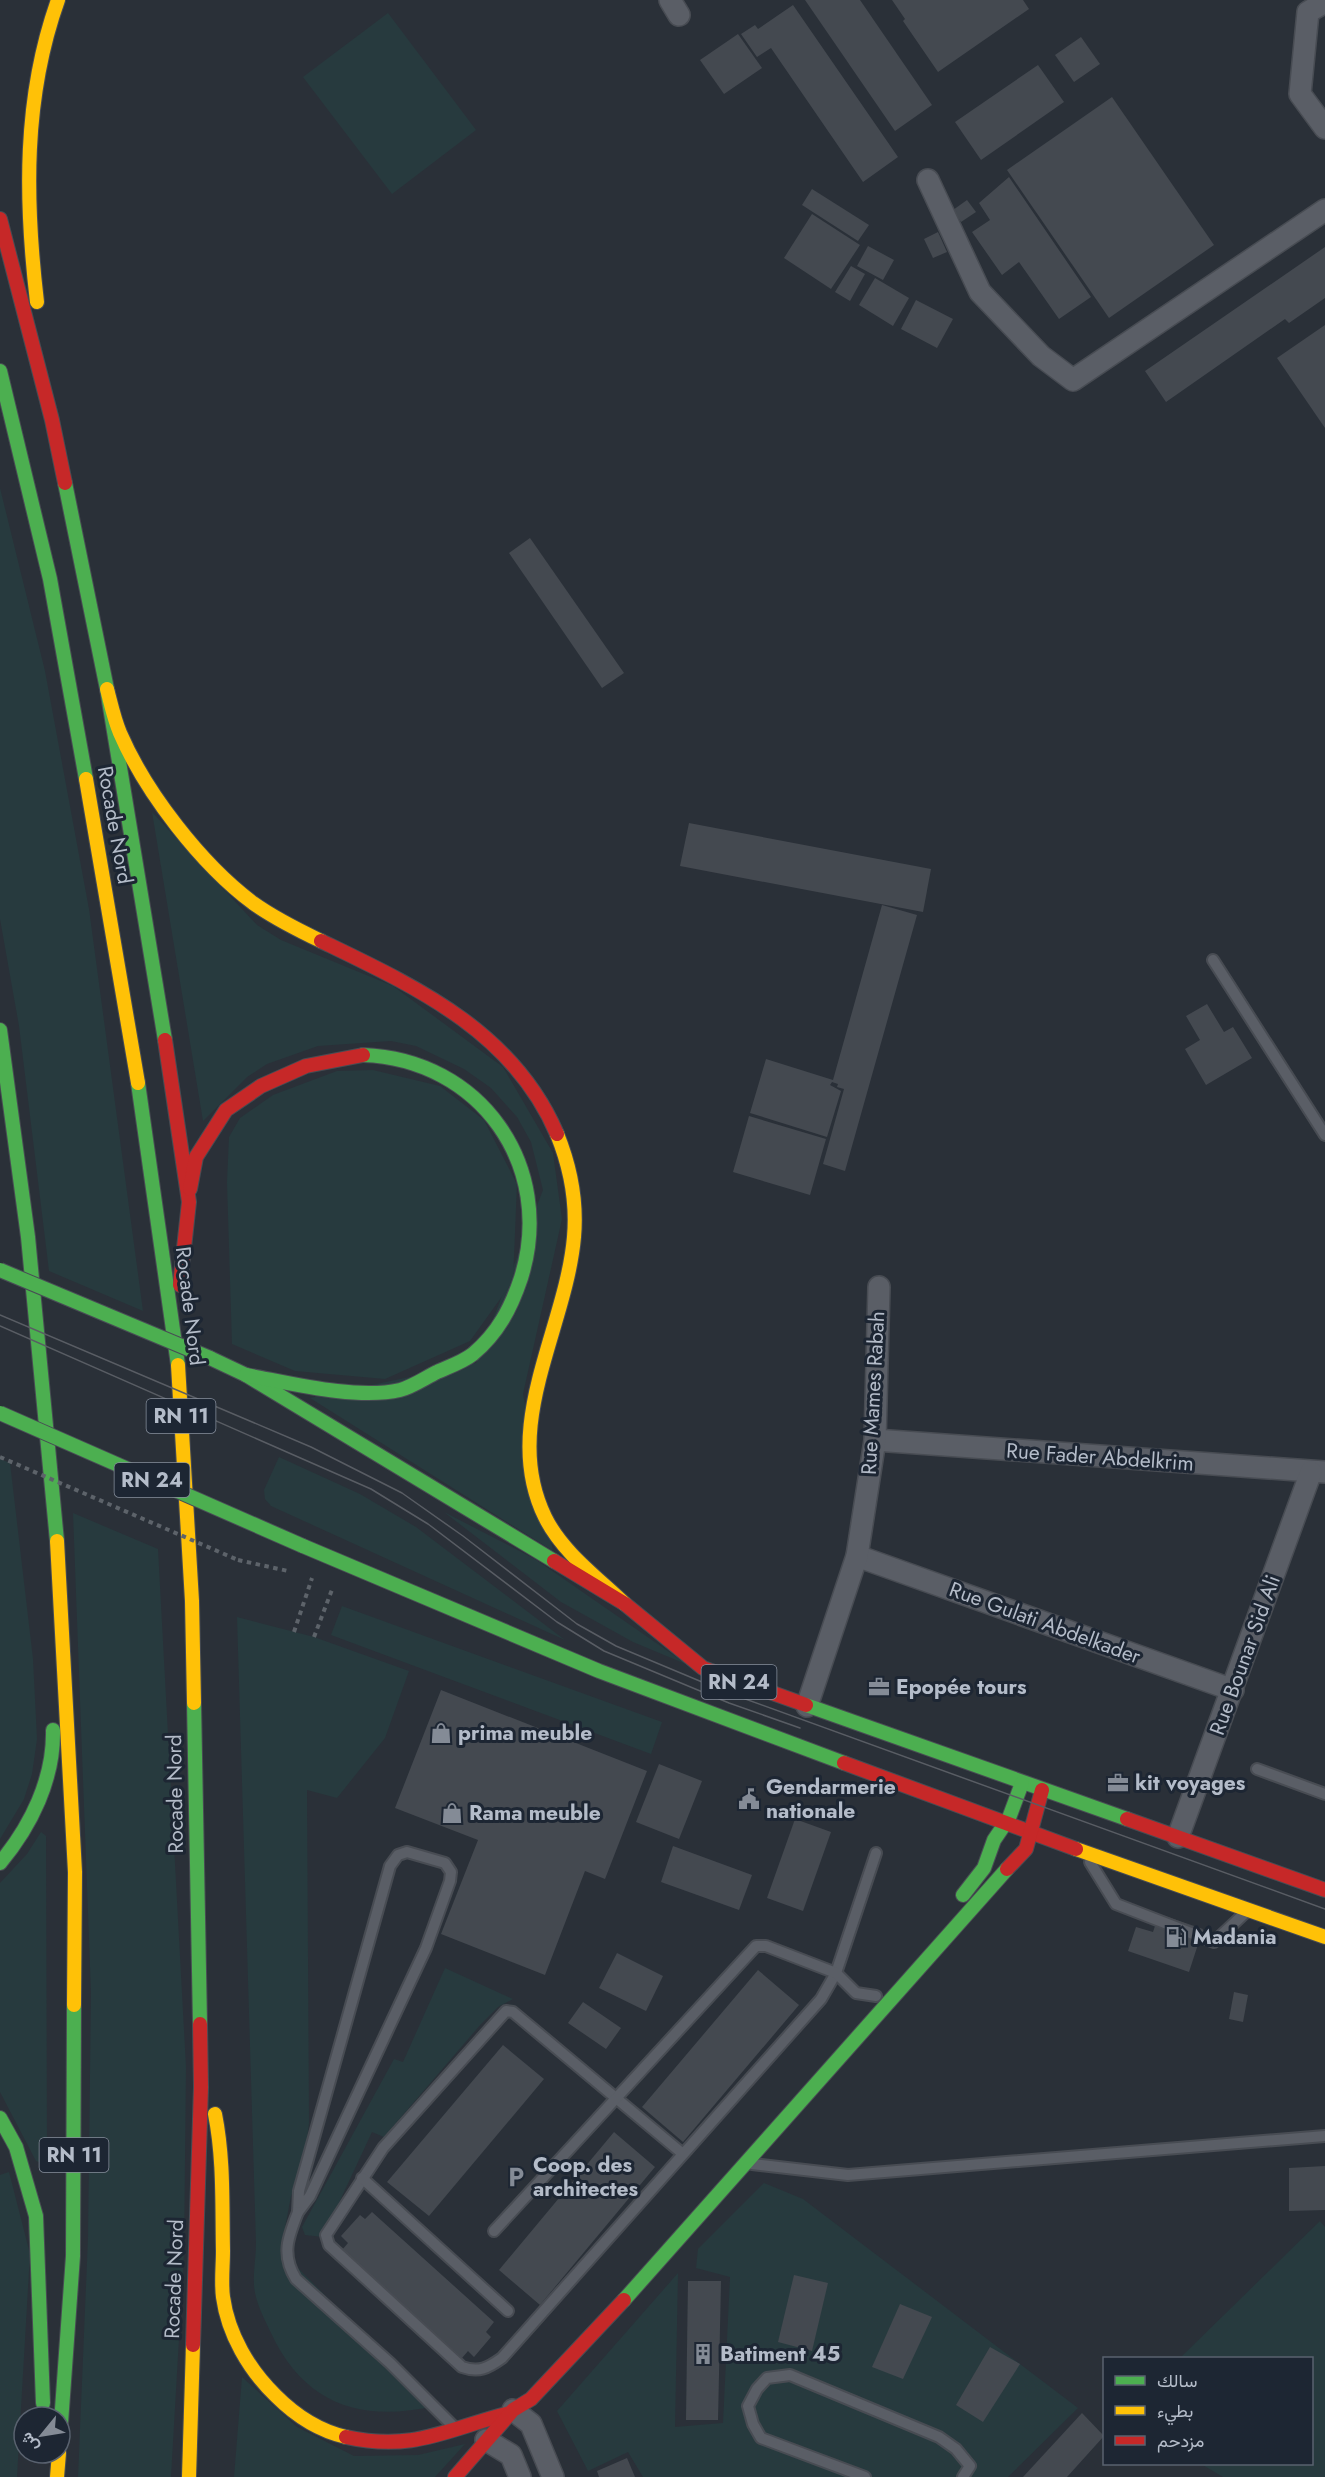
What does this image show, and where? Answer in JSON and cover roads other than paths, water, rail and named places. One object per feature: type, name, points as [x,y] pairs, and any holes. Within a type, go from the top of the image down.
[{"type":"main road","points":[[52,420],[36,296],[29,180],[32,101],[51,16],[58,0]]},
{"type":"main road","points":[[0,219],[52,420],[108,689],[148,926],[189,1202]]},
{"type":"main road","name":"Rocade Nord","points":[[0,371],[50,579],[126,1004],[174,1331],[192,1601],[201,2087],[189,2477]]},
{"type":"main road","points":[[108,689],[122,738],[152,788],[195,846],[236,888],[271,915],[405,980],[470,1021],[521,1071],[538,1095],[563,1147],[570,1178],[572,1248],[528,1431],[530,1473],[544,1516],[566,1548],[624,1604]]},
{"type":"main road","name":"RN 11","points":[[0,1030],[28,1238],[56,1518],[75,1872],[74,2256],[62,2405]]},
{"type":"main road","points":[[174,1331],[196,1157],[226,1110],[261,1086],[306,1066],[354,1055],[383,1056],[438,1073],[463,1089],[497,1123],[519,1159],[528,1192],[529,1252],[512,1306],[496,1331],[472,1355],[447,1370],[400,1390],[361,1392],[321,1389],[246,1375]]},
{"type":"main road","points":[[0,1134],[28,1238]]},
{"type":"main road","name":"RN 24","points":[[0,1270],[246,1375],[624,1604],[703,1668],[1325,1890]]},
{"type":"main road","name":"RN 24","points":[[0,1413],[303,1546],[599,1671],[1006,1824],[1082,1849],[1325,1937]]},
{"type":"main road","points":[[0,1863],[15,1847],[30,1819],[53,1759],[56,1518]]},
{"type":"main road","points":[[952,1908],[980,1875],[994,1840],[1006,1824],[1022,1783]]},
{"type":"main road","points":[[625,2277],[719,2184],[744,2163],[996,1881],[1021,1857],[1042,1790]]},
{"type":"main road","points":[[201,2087],[210,2102],[221,2133],[224,2307],[232,2337],[253,2373],[284,2404],[302,2417],[341,2436],[373,2443],[404,2443],[431,2439],[511,2411],[531,2399],[652,2269],[719,2184],[914,1952]]},
{"type":"main road","points":[[0,2118],[16,2147],[36,2216],[43,2405]]},
{"type":"main road","points":[[455,2477],[511,2411],[520,2391],[593,2312]]},
{"type":"street","points":[[1325,2],[1308,12],[1300,94],[1325,128]]},
{"type":"street","points":[[928,180],[980,292],[1041,356],[1073,380],[1325,210]]},
{"type":"street","name":"Rue Mames Rabah","points":[[807,1706],[857,1556],[874,1440],[879,1287]]},
{"type":"street","name":"Rue Fader Abdelkrim","points":[[874,1440],[1318,1472]]},
{"type":"street","name":"Rue Bounar Sid Ali","points":[[1178,1837],[1318,1472]]},
{"type":"street","name":"Rue Gulati Abdelkader","points":[[857,1556],[1233,1690]]},
{"type":"street","points":[[511,2411],[531,2424],[553,2477]]},
{"type":"street","points":[[486,2440],[511,2455],[520,2477]]},
{"type":"lane","points":[[1213,960],[1325,1135]]},
{"type":"lane","points":[[1257,1769],[1325,1794]]},
{"type":"lane","points":[[1082,1849],[1116,1904],[1214,1942],[1249,1910]]},
{"type":"lane","points":[[298,2212],[299,2191],[392,1862],[398,1855],[407,1852],[440,1861],[448,1867],[451,1876],[426,1948],[310,2196],[298,2212],[286,2241],[286,2251],[287,2262],[296,2279],[390,2363],[457,2430]]},
{"type":"lane","points":[[683,2154],[513,2012],[506,2011],[383,2148],[326,2235],[329,2245],[462,2367],[474,2371],[488,2368],[502,2358],[821,1999],[836,1973],[876,1853]]},
{"type":"lane","points":[[494,2231],[756,1946],[765,1946],[836,1973],[856,1993],[876,1996]]},
{"type":"lane","points":[[744,2163],[848,2175],[1325,2136]]},
{"type":"lane","points":[[0,2148],[16,2147]]},
{"type":"lane","points":[[362,2178],[508,2311]]},
{"type":"lane","points":[[865,2477],[761,2438],[753,2424],[748,2406],[757,2389],[768,2378],[790,2375],[939,2437],[956,2449],[970,2466],[963,2477]]},
{"type":"tram line","points":[[0,1315],[311,1447],[402,1493],[463,1536],[577,1624],[616,1646],[726,1692],[1325,1909]]},
{"type":"tram line","points":[[0,1326],[371,1489],[428,1524],[557,1622],[604,1651],[729,1703],[800,1728]]},
{"type":"place","name":"Epopée tours","points":[[879,1687]]},
{"type":"place","name":"prima meuble","points":[[441,1733]]},
{"type":"place","name":"kit voyages","points":[[1118,1783]]},
{"type":"place","name":"Gendarmerie nationale","points":[[749,1799]]},
{"type":"place","name":"Rama meuble","points":[[452,1813]]},
{"type":"place","name":"Madania","points":[[1176,1937]]},
{"type":"place","name":"Coop. des architectes","points":[[516,2177]]},
{"type":"place","name":"Batiment 45","points":[[703,2354]]}]
